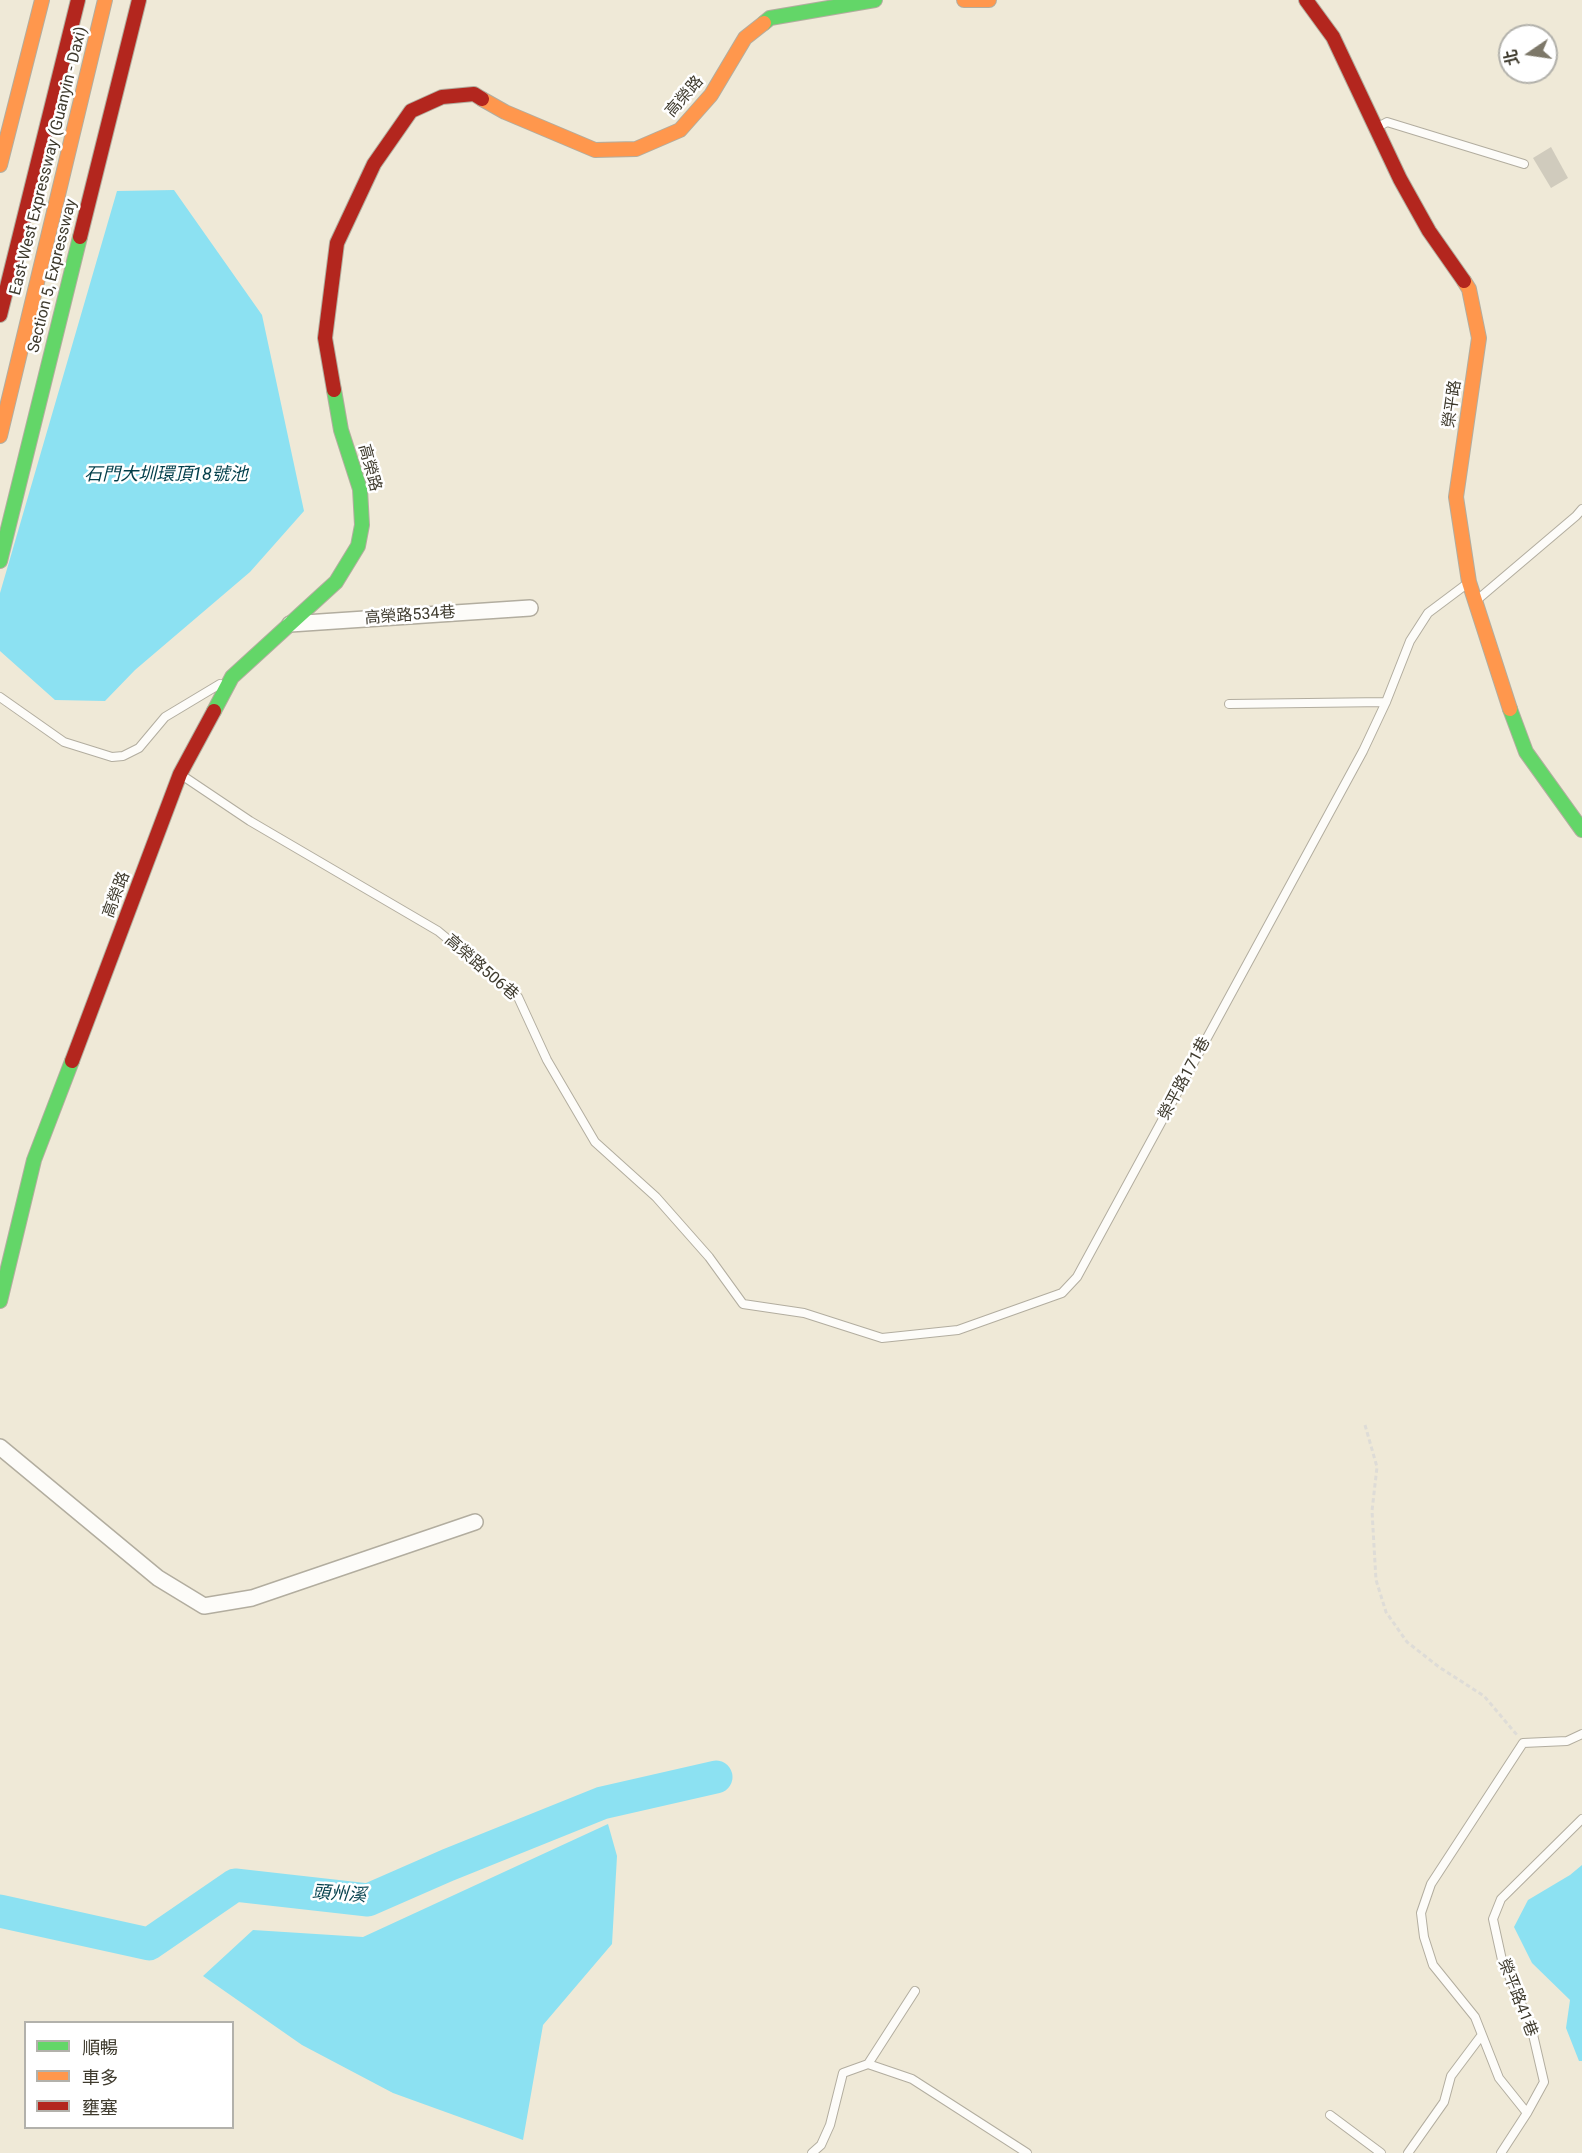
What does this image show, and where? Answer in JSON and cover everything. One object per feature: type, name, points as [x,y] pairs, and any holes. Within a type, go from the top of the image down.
[{"type":"main road","points":[[0,165],[42,0]]},
{"type":"main road","name":"East-West Expressway (Guanyin - Daxi)","points":[[0,315],[78,0]]},
{"type":"main road","name":"East-West Expressway (Guanyin - Daxi)","points":[[0,435],[105,0]]},
{"type":"main road","name":"Section 5, Expressway","points":[[0,561],[139,0]]},
{"type":"main road","name":"高榮路","points":[[0,1300],[34,1160],[180,774],[232,677],[336,582],[358,546],[362,525],[360,489],[341,430],[326,339],[338,243],[374,164],[411,111],[442,97],[474,94],[505,112],[595,150],[636,149],[680,130],[711,95],[745,38],[770,18],[875,0]]},
{"type":"main road","points":[[964,0],[989,0]]},
{"type":"main road","name":"榮平路","points":[[1306,0],[1334,37],[1400,179],[1429,231],[1454,264],[1469,289],[1479,338],[1456,497],[1469,582],[1507,702],[1526,753],[1582,830]]},
{"type":"street","name":"高榮路534巷","points":[[290,624],[530,608]]},
{"type":"street","points":[[0,1447],[158,1578],[204,1606],[252,1598],[475,1522]]},
{"type":"lane","points":[[1376,128],[1387,122],[1524,164]]},
{"type":"lane","points":[[1474,602],[1527,559],[1582,509]]},
{"type":"lane","name":"榮平路171巷","points":[[743,1304],[804,1313],[882,1338],[958,1330],[1062,1293],[1077,1278],[1363,751],[1386,702],[1410,640],[1428,613],[1469,582]]},
{"type":"lane","points":[[0,697],[64,742],[112,757],[123,756],[139,748],[165,717],[232,677]]},
{"type":"lane","points":[[1229,704],[1386,702]]},
{"type":"lane","name":"高榮路506巷","points":[[180,774],[250,821],[438,931],[519,997],[547,1060],[595,1142],[656,1197],[709,1257],[743,1304]]},
{"type":"lane","points":[[1527,2113],[1499,2078],[1475,2017],[1433,1965],[1424,1938],[1421,1913],[1431,1884],[1523,1743],[1567,1742],[1582,1734]]},
{"type":"lane","name":"榮平路41巷","points":[[1501,2153],[1544,2082],[1531,2026],[1502,1960],[1493,1919],[1501,1899],[1582,1819]]},
{"type":"lane","points":[[812,2153],[821,2145],[830,2125],[843,2073],[868,2064],[915,1991]]},
{"type":"lane","points":[[1408,2153],[1444,2102],[1451,2076],[1481,2036]]},
{"type":"lane","points":[[868,2064],[912,2079],[1027,2153]]},
{"type":"lane","points":[[1330,2115],[1382,2153]]},
{"type":"path","points":[[1365,1425],[1377,1467],[1372,1511],[1376,1580],[1386,1612],[1407,1642],[1484,1696],[1523,1743]]},
{"type":"water","name":"石門大圳環頂18號池","points":[[174,190],[262,315],[304,511],[250,572],[135,670],[105,701],[55,700],[0,651],[0,593],[117,191]]},
{"type":"water","points":[[608,1824],[617,1856],[612,1944],[543,2025],[523,2140],[393,2093],[302,2045],[203,1976],[253,1930],[363,1937]]},
{"type":"water","points":[[1582,1865],[1582,2061],[1579,2061],[1566,2028],[1570,2000],[1532,1963],[1514,1927],[1528,1900],[1570,1875]]},
{"type":"building","points":[[1551,147],[1568,178],[1551,188],[1533,158]]},
{"type":"waterway","name":"頭州溪","points":[[0,1911],[149,1944],[235,1885],[368,1900],[602,1803],[716,1777]]},
{"type":"traffic: fast","points":[[764,23],[770,18],[875,0]]},
{"type":"traffic: fast","points":[[0,561],[80,237]]},
{"type":"traffic: fast","points":[[214,711],[232,677],[336,582],[358,546],[362,525],[360,489],[341,430],[334,390]]},
{"type":"traffic: fast","points":[[1510,709],[1526,752],[1582,830]]},
{"type":"traffic: fast","points":[[0,1301],[34,1160],[72,1061]]},
{"type":"traffic: slow","points":[[0,165],[42,0]]},
{"type":"traffic: slow","points":[[0,436],[105,0]]},
{"type":"traffic: slow","points":[[964,0],[989,0]]},
{"type":"traffic: slow","points":[[482,99],[505,112],[595,150],[636,149],[680,130],[711,95],[745,38],[764,23]]},
{"type":"traffic: slow","points":[[1464,281],[1469,289],[1479,338],[1456,497],[1469,582],[1510,709]]},
{"type":"traffic: jam","points":[[0,315],[78,0]]},
{"type":"traffic: jam","points":[[80,237],[139,0]]},
{"type":"traffic: jam","points":[[1306,0],[1333,37],[1400,179],[1429,231],[1464,281]]},
{"type":"traffic: jam","points":[[334,390],[325,338],[337,243],[374,164],[411,111],[442,97],[474,94],[482,99]]},
{"type":"traffic: jam","points":[[72,1061],[180,774],[214,711]]}]
